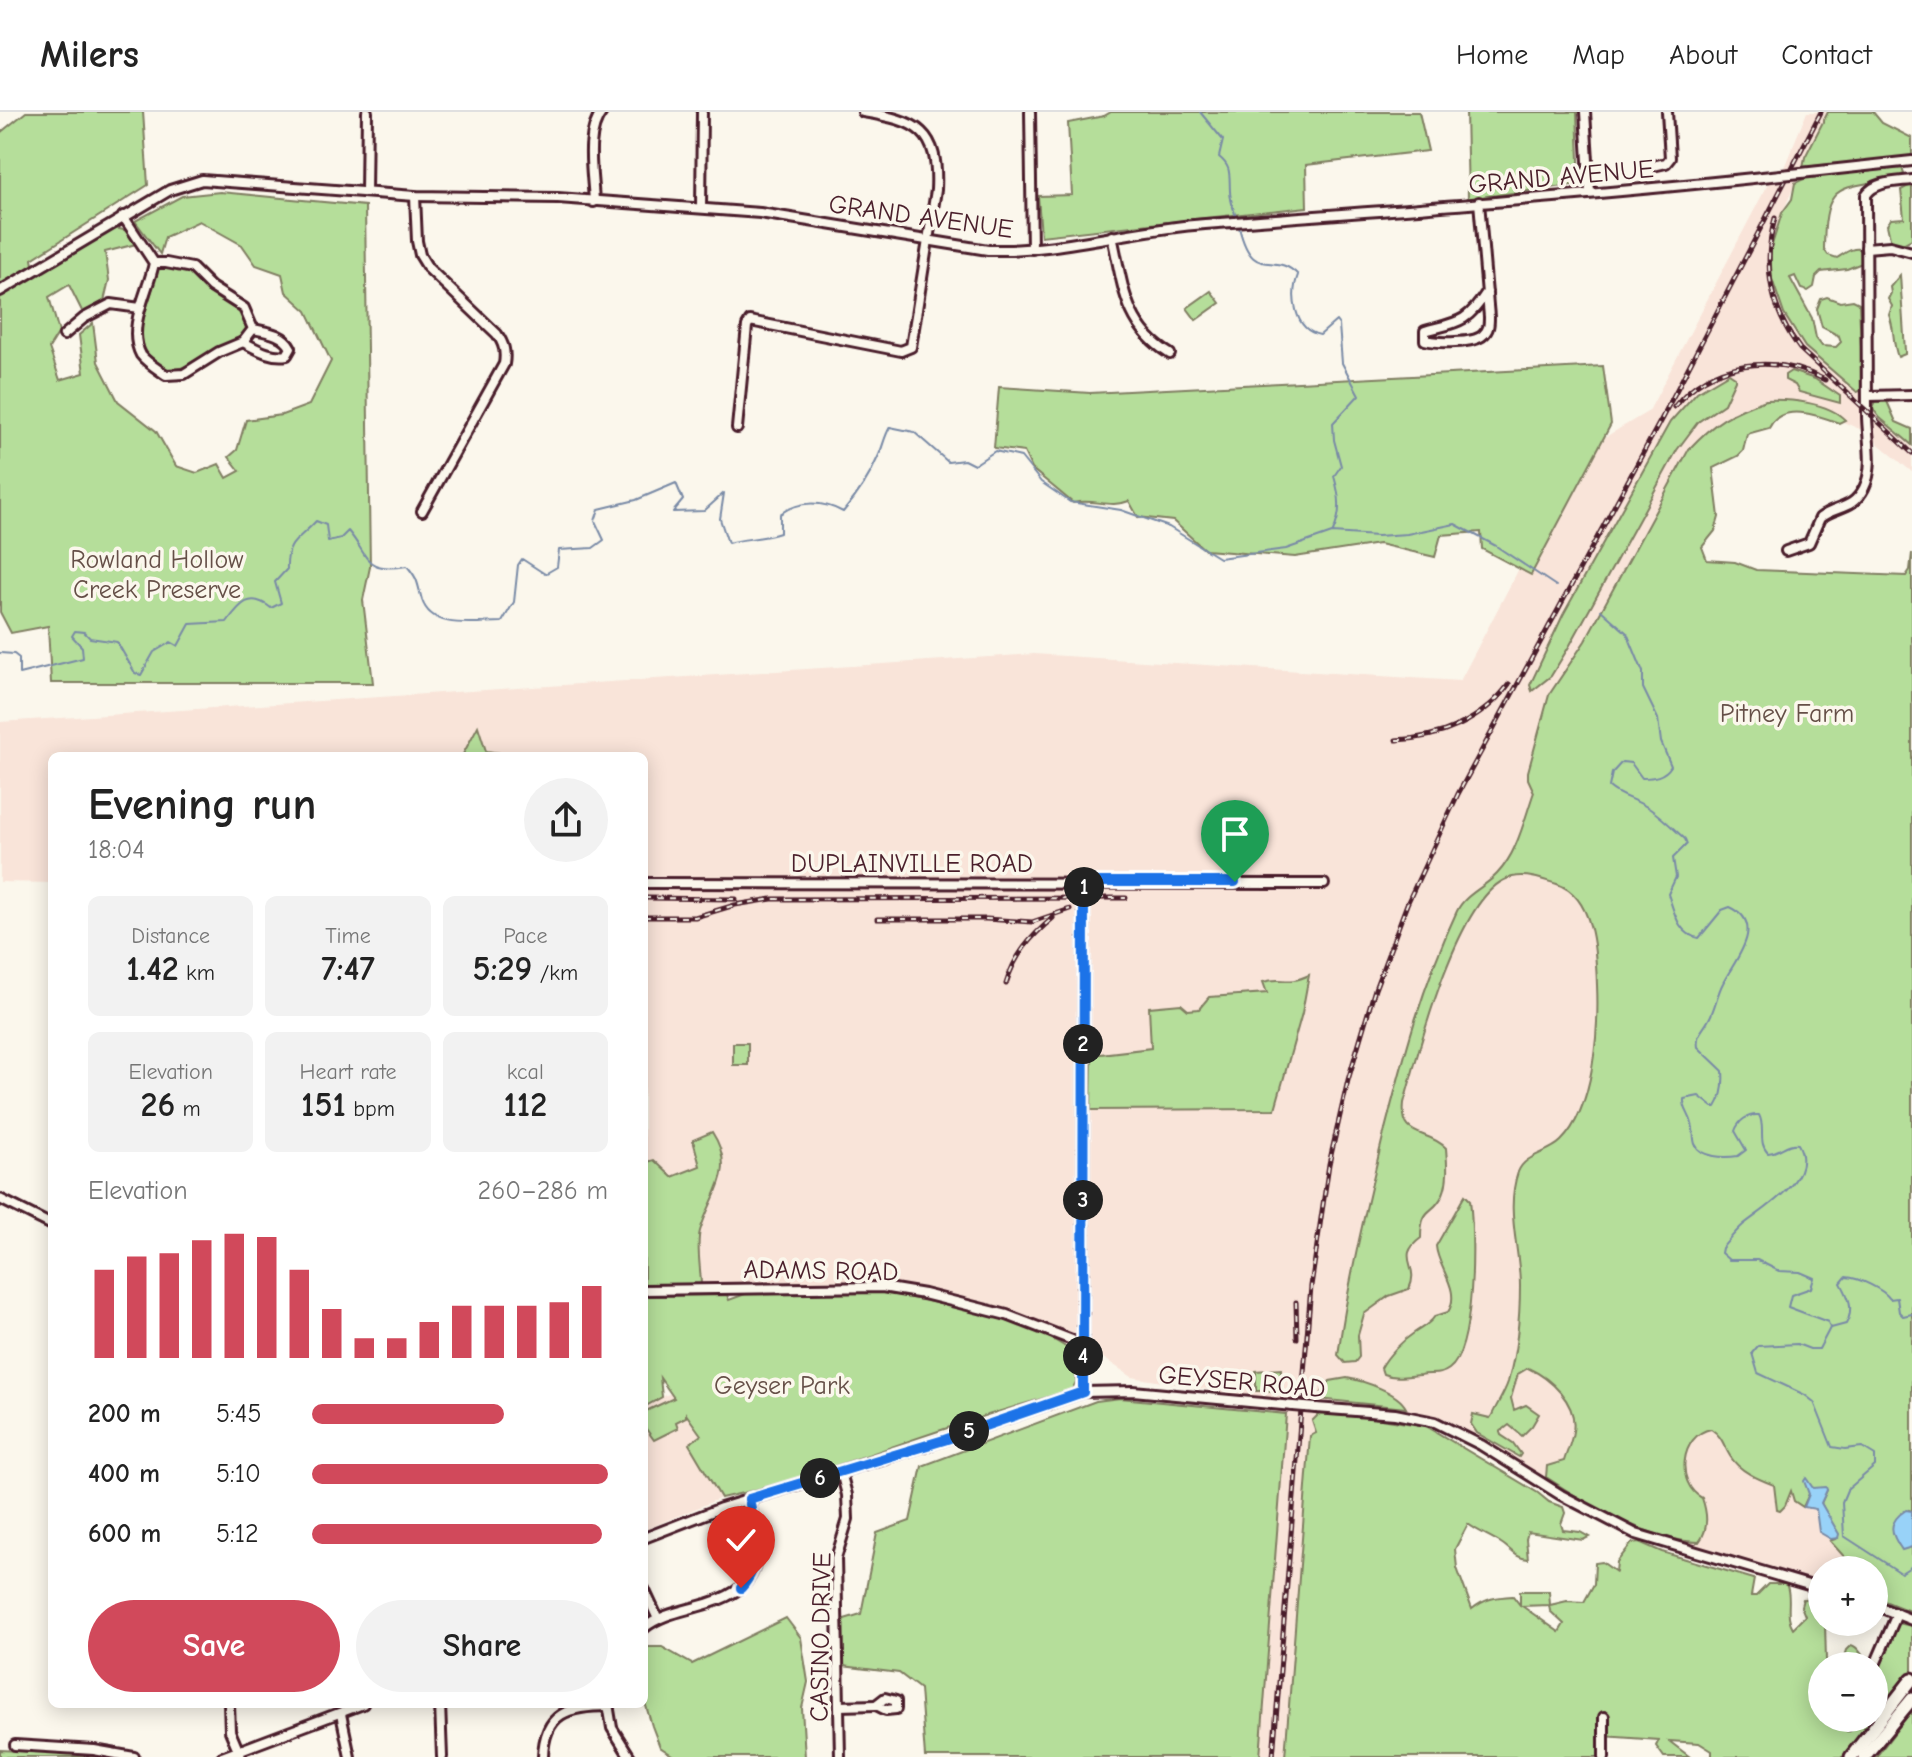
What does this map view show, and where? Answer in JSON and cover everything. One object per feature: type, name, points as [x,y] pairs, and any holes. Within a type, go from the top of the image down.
[{"type":"highway","points":[[1851,1757],[1912,1679]]},
{"type":"highway","points":[[1864,1757],[1912,1699]]},
{"type":"street","points":[[366,192],[367,112]]},
{"type":"street","points":[[594,202],[593,128],[602,112]]},
{"type":"street","points":[[701,208],[702,112]]},
{"type":"street","points":[[737,428],[750,321],[901,351],[911,347],[936,190],[937,164],[925,137],[906,121],[863,112]]},
{"type":"street","points":[[1030,112],[1032,249]]},
{"type":"street","points":[[1585,112],[1590,193]]},
{"type":"street","points":[[1653,166],[1666,163],[1670,158],[1667,112]]},
{"type":"street","name":"GRAND AVENUE","points":[[0,291],[170,190],[202,180],[415,196],[558,198],[701,208],[799,219],[988,250],[1032,249],[1202,224],[1590,193],[1912,161]]},
{"type":"street","points":[[1786,551],[1809,543],[1820,518],[1841,510],[1859,496],[1869,472],[1866,195],[1869,189],[1883,184],[1912,180]]},
{"type":"street","points":[[415,196],[420,255],[428,268],[497,334],[505,356],[504,364],[481,408],[422,511]]},
{"type":"street","points":[[1479,202],[1487,292],[1489,327],[1481,338],[1441,342],[1425,340],[1425,331],[1449,326],[1466,318],[1487,292]]},
{"type":"street","points":[[123,216],[154,263]]},
{"type":"street","points":[[1112,236],[1129,310],[1142,333],[1170,354]]},
{"type":"street","points":[[1866,248],[1890,246],[1912,252]]},
{"type":"street","points":[[154,263],[136,328],[141,355],[166,375],[184,374],[219,352],[243,342],[253,329]]},
{"type":"street","points":[[154,263],[192,268],[211,287],[244,308],[253,329]]},
{"type":"street","points":[[64,335],[84,318],[111,304],[140,308]]},
{"type":"street","points":[[243,342],[265,353],[287,355],[291,348],[288,341],[276,334],[253,329]]},
{"type":"street","points":[[1868,396],[1912,395]]},
{"type":"street","points":[[1083,1392],[1084,882]]},
{"type":"street","name":"DUPLAINVILLE ROAD","points":[[648,883],[1324,884]]},
{"type":"street","points":[[0,1199],[48,1223]]},
{"type":"street","name":"ADAMS ROAD","points":[[648,1290],[882,1287],[1007,1315],[1083,1348]]},
{"type":"street","name":"GEYSER ROAD","points":[[648,1536],[749,1499],[1083,1392],[1148,1392],[1395,1414],[1435,1422],[1636,1534],[1808,1585]]},
{"type":"street","name":"CASINO DRIVE","points":[[840,1757],[836,1558],[848,1511],[841,1472]]},
{"type":"street","points":[[648,1625],[658,1619],[722,1600],[749,1579],[756,1564],[758,1548],[749,1499]]},
{"type":"street","points":[[648,1598],[658,1619]]},
{"type":"street","points":[[1888,1610],[1912,1620]]},
{"type":"street","points":[[1881,1652],[1897,1614]]},
{"type":"street","points":[[839,1706],[876,1705]]},
{"type":"street","points":[[229,1708],[230,1731],[240,1753]]},
{"type":"street","points":[[222,1757],[240,1753],[354,1708]]},
{"type":"street","points":[[440,1708],[442,1757]]},
{"type":"street","points":[[543,1757],[543,1739],[553,1720],[573,1708]]},
{"type":"street","points":[[609,1708],[612,1728],[630,1757]]},
{"type":"street","points":[[341,1714],[350,1757]]},
{"type":"street","points":[[1604,1717],[1604,1757]]},
{"type":"street","points":[[15,1745],[94,1750],[134,1757]]},
{"type":"shaded area","points":[[1807,112],[1831,112],[1808,168],[1783,170]]},
{"type":"shaded area","points":[[1798,177],[1782,214],[1782,309],[1794,333],[1912,438],[1912,472],[1862,430],[1817,411],[1758,409],[1711,435],[1599,879],[1777,1457],[1851,1556],[1808,1556],[1808,1582],[1626,1527],[1602,1516],[1460,1427],[1422,1415],[1278,1401],[1132,1377],[1064,1332],[1024,1315],[898,1283],[648,1285],[648,752],[48,752],[48,883],[0,882],[0,722],[1034,654],[1460,681],[1580,452],[1649,411],[1770,180]]},
{"type":"shaded area","points":[[671,1393],[701,1436],[690,1444],[721,1498],[648,1528],[648,1403]]},
{"type":"shaded area","points":[[1277,1409],[1324,1413],[1297,1757],[1250,1757],[1264,1537]]},
{"type":"green space","name":"Rowland Hollow Creek Preserve","points":[[26,112],[143,112],[148,185],[32,259],[35,276],[115,228],[128,231],[136,244],[105,252],[109,280],[104,301],[83,313],[69,285],[49,297],[59,332],[49,348],[60,380],[84,373],[79,335],[93,323],[98,362],[118,401],[156,431],[176,466],[197,473],[219,464],[227,478],[240,471],[229,457],[237,450],[246,420],[282,415],[309,405],[331,361],[307,311],[286,292],[282,274],[256,265],[242,245],[199,221],[165,237],[160,254],[135,221],[182,196],[220,192],[365,206],[370,567],[363,600],[373,683],[51,683],[48,626],[11,633],[0,612],[0,133]]},
{"type":"green space","points":[[1111,112],[1419,112],[1428,151],[1306,165],[1307,207],[1041,236],[1038,196],[1072,195],[1068,123]]},
{"type":"green space","points":[[1466,112],[1577,112],[1580,184],[1468,199]]},
{"type":"green space","points":[[1828,112],[1873,112],[1882,123],[1912,138],[1912,156],[1803,167]]},
{"type":"green space","points":[[1902,168],[1904,174],[1898,177],[1848,187],[1832,199],[1825,226],[1824,249],[1828,255],[1837,258],[1852,249],[1863,250],[1862,263],[1847,269],[1821,272],[1816,277],[1814,287],[1808,291],[1801,289],[1795,276],[1790,278],[1812,318],[1816,338],[1822,346],[1836,347],[1841,342],[1839,336],[1822,327],[1817,309],[1821,299],[1827,297],[1840,302],[1853,300],[1859,303],[1863,390],[1857,392],[1805,347],[1784,314],[1772,279],[1770,251],[1782,213],[1792,199],[1795,183],[1808,177]]},
{"type":"green space","points":[[1912,184],[1912,239],[1901,245],[1891,243],[1887,225],[1891,219],[1904,218],[1901,190]]},
{"type":"green space","points":[[161,266],[182,268],[193,273],[250,322],[245,335],[237,342],[180,368],[172,370],[157,364],[145,349],[142,324],[156,270]]},
{"type":"green space","points":[[1900,275],[1905,354],[1898,357],[1889,315],[1892,306],[1888,299],[1890,287]]},
{"type":"green space","points":[[1211,291],[1220,303],[1196,320],[1187,308]]},
{"type":"green space","points":[[1603,366],[1611,424],[1531,575],[1482,549],[1481,532],[1441,535],[1435,557],[1379,544],[1295,557],[1205,550],[1173,521],[1138,517],[1129,501],[1115,504],[1073,503],[1032,469],[1024,452],[994,448],[999,387],[1090,393]]},
{"type":"green space","points":[[1791,371],[1815,379],[1840,396],[1840,403],[1799,392],[1795,385],[1785,380],[1785,375]]},
{"type":"green space","points":[[1729,373],[1735,380],[1724,404],[1698,422],[1677,450],[1570,645],[1551,676],[1532,691],[1530,685],[1563,615],[1670,422],[1697,392]]},
{"type":"green space","points":[[1886,399],[1896,422],[1912,429],[1912,445],[1873,409],[1876,400]]},
{"type":"green space","name":"Pitney Farm","points":[[1766,400],[1797,401],[1819,405],[1845,420],[1839,423],[1801,413],[1782,415],[1769,428],[1747,434],[1743,451],[1738,456],[1713,468],[1719,517],[1715,531],[1702,547],[1707,560],[1735,562],[1756,570],[1906,576],[1912,553],[1912,1511],[1909,1510],[1902,1549],[1912,1547],[1912,1612],[1888,1603],[1888,1556],[1843,1556],[1830,1541],[1838,1538],[1821,1503],[1827,1490],[1808,1487],[1809,1494],[1803,1507],[1794,1501],[1791,1491],[1785,1506],[1777,1510],[1774,1485],[1738,1466],[1711,1429],[1693,1440],[1685,1460],[1688,1482],[1702,1498],[1705,1509],[1706,1526],[1699,1542],[1660,1536],[1640,1528],[1599,1509],[1546,1477],[1547,1466],[1564,1461],[1572,1438],[1573,1421],[1561,1393],[1528,1368],[1518,1374],[1511,1398],[1514,1410],[1526,1405],[1539,1414],[1522,1436],[1509,1425],[1500,1432],[1513,1443],[1521,1454],[1519,1457],[1477,1433],[1471,1424],[1473,1414],[1490,1418],[1492,1415],[1506,1386],[1513,1359],[1520,1298],[1513,1215],[1518,1172],[1526,1161],[1561,1141],[1572,1127],[1581,1109],[1592,1068],[1597,1003],[1594,942],[1586,913],[1579,901],[1557,884],[1524,876],[1504,880],[1486,894],[1455,948],[1429,1016],[1404,1103],[1406,1123],[1411,1129],[1446,1148],[1445,1189],[1423,1220],[1421,1238],[1409,1251],[1412,1281],[1409,1289],[1389,1296],[1364,1314],[1358,1335],[1359,1357],[1355,1362],[1345,1363],[1338,1355],[1363,1221],[1414,1024],[1457,911],[1504,865],[1520,835],[1534,792],[1528,772],[1549,695],[1585,641],[1689,449],[1724,419]]},
{"type":"green space","points":[[478,726],[486,751],[493,752],[464,752]]},
{"type":"green space","points":[[1309,975],[1302,1013],[1275,1109],[1091,1110],[1092,1055],[1151,1048],[1149,1007],[1181,1004],[1188,1010],[1199,1009],[1209,997],[1267,993],[1263,982],[1295,980]]},
{"type":"green space","points":[[733,1043],[748,1043],[748,1065],[733,1065]]},
{"type":"green space","points":[[712,1132],[723,1159],[720,1182],[700,1231],[701,1286],[648,1286],[648,1162],[654,1160],[672,1177],[700,1166],[693,1140]]},
{"type":"green space","points":[[1465,1195],[1470,1200],[1471,1215],[1471,1289],[1469,1315],[1458,1358],[1449,1369],[1439,1373],[1402,1377],[1383,1374],[1381,1368],[1400,1344],[1435,1316],[1448,1312],[1452,1304],[1451,1287],[1436,1246]]},
{"type":"green space","name":"Geyser Park","points":[[881,1292],[983,1314],[1035,1331],[1075,1354],[1076,1382],[1072,1390],[816,1472],[721,1498],[689,1444],[701,1435],[686,1414],[676,1422],[678,1428],[654,1440],[648,1432],[648,1410],[674,1398],[660,1378],[662,1397],[648,1405],[648,1296],[727,1295],[729,1300],[748,1293]]},
{"type":"green space","points":[[1281,1369],[1280,1391],[1256,1391],[1256,1371]]},
{"type":"green space","points":[[1347,1378],[1388,1392],[1406,1408],[1318,1399],[1330,1381]]},
{"type":"green space","points":[[1120,1398],[1286,1414],[1260,1757],[925,1757],[920,1689],[899,1673],[843,1666],[841,1620],[861,1614],[877,1533],[910,1521],[922,1466],[1096,1401]]},
{"type":"green space","points":[[1319,1414],[1368,1417],[1426,1426],[1549,1502],[1563,1507],[1563,1530],[1580,1532],[1589,1537],[1583,1540],[1528,1532],[1528,1559],[1516,1555],[1468,1524],[1455,1549],[1457,1568],[1472,1609],[1487,1600],[1507,1596],[1513,1596],[1520,1605],[1520,1591],[1549,1591],[1550,1605],[1567,1601],[1584,1602],[1594,1584],[1595,1563],[1602,1562],[1616,1572],[1617,1562],[1632,1543],[1639,1542],[1662,1552],[1754,1579],[1751,1596],[1756,1596],[1768,1584],[1786,1584],[1793,1628],[1805,1616],[1801,1606],[1803,1599],[1808,1599],[1808,1636],[1825,1636],[1826,1652],[1808,1652],[1808,1732],[1863,1732],[1844,1757],[1712,1757],[1712,1751],[1699,1743],[1669,1741],[1690,1757],[1664,1757],[1656,1746],[1659,1740],[1603,1736],[1601,1757],[1285,1757],[1310,1436],[1316,1433],[1312,1421]],"holes":[[[1549,1605],[1550,1611],[1564,1624],[1559,1632],[1522,1606]]]},
{"type":"green space","points":[[786,1618],[801,1638],[808,1682],[802,1708],[805,1757],[675,1757],[660,1747],[647,1708],[648,1647],[662,1647],[692,1664]]},
{"type":"green space","points":[[1898,1623],[1912,1626],[1912,1671],[1888,1700],[1888,1652],[1884,1652]]},
{"type":"green space","points":[[1851,1645],[1860,1652],[1845,1652]]},
{"type":"green space","points":[[1912,1710],[1912,1757],[1876,1757]]},
{"type":"green space","points":[[0,1750],[106,1755],[113,1757],[0,1757]]},
{"type":"water","points":[[1806,1478],[1813,1488],[1826,1487],[1821,1503],[1839,1534],[1838,1538],[1831,1539],[1819,1532],[1816,1509],[1804,1507],[1809,1494],[1804,1481]]},
{"type":"water","points":[[1906,1510],[1912,1511],[1912,1547],[1902,1550],[1892,1528]]},
{"type":"waterway","points":[[1200,112],[1223,140],[1219,157],[1229,172],[1236,218]]},
{"type":"waterway","points":[[1239,227],[1245,244],[1257,260],[1289,268],[1298,275],[1294,293],[1296,311],[1304,326],[1320,335],[1336,321],[1339,325],[1342,363],[1359,395],[1333,423],[1341,466],[1334,476],[1339,504],[1333,532]]},
{"type":"waterway","points":[[0,653],[14,654],[19,658],[19,674],[83,658],[82,647],[72,636],[75,631],[84,632],[90,638],[117,642],[135,673],[141,675],[154,652],[171,642],[178,646],[190,624],[227,622],[241,605],[251,600],[271,608],[281,603],[275,582],[287,569],[291,547],[316,521],[326,525],[328,541],[341,538],[348,531],[375,565],[393,568],[407,566],[416,578],[427,610],[435,617],[456,623],[502,622],[514,602],[518,565],[522,559],[545,574],[557,567],[559,550],[593,548],[604,540],[595,521],[599,509],[636,500],[676,483],[683,500],[673,512],[704,511],[724,493],[720,519],[728,543],[774,535],[780,533],[780,514],[795,506],[819,504],[843,512],[871,472],[890,427],[914,432],[948,462],[964,460],[974,465],[995,451],[1021,457],[1041,482],[1070,502],[1121,510],[1169,527],[1219,558],[1286,549],[1332,533],[1407,534],[1455,524],[1496,546],[1556,586]]},
{"type":"waterway","points":[[1601,610],[1627,633],[1643,672],[1643,688],[1658,719],[1661,742],[1671,766],[1662,775],[1642,778],[1631,763],[1622,762],[1612,773],[1609,787],[1650,809],[1685,839],[1687,844],[1673,858],[1676,877],[1668,894],[1678,921],[1686,932],[1699,938],[1722,910],[1730,907],[1741,914],[1746,923],[1745,943],[1698,1038],[1698,1047],[1723,1071],[1723,1080],[1722,1094],[1716,1107],[1699,1096],[1684,1099],[1695,1144],[1708,1154],[1738,1156],[1746,1150],[1735,1131],[1737,1127],[1748,1117],[1759,1115],[1763,1144],[1768,1153],[1798,1144],[1802,1157],[1801,1169],[1786,1191],[1740,1227],[1721,1253],[1729,1260],[1757,1260],[1779,1271],[1800,1272],[1814,1278],[1811,1288],[1791,1295],[1788,1307],[1828,1322],[1830,1328],[1819,1349],[1797,1344],[1758,1346],[1752,1353],[1758,1373],[1814,1402],[1832,1447],[1862,1447],[1875,1455],[1875,1466],[1847,1490],[1842,1502],[1844,1536],[1901,1573],[1912,1566]]},
{"type":"waterway","points":[[1831,1328],[1846,1324],[1849,1318],[1850,1302],[1841,1283],[1846,1277],[1870,1285],[1890,1299],[1897,1298],[1899,1312],[1903,1316],[1912,1314]]},
{"type":"railway","points":[[1273,1757],[1311,1286],[1329,1164],[1348,1080],[1375,989],[1407,904],[1458,794],[1662,418],[1821,112]]},
{"type":"railway","points":[[1775,218],[1769,253],[1771,286],[1775,303],[1790,334],[1800,349],[1912,453]]},
{"type":"railway","points":[[1674,407],[1706,379],[1744,366],[1785,366],[1825,380]]},
{"type":"railway","points":[[1396,740],[1429,736],[1459,725],[1486,708],[1509,684]]},
{"type":"railway","points":[[648,898],[736,899]]},
{"type":"railway","points":[[648,917],[695,917],[735,905],[772,899],[1126,898]]},
{"type":"railway","points":[[877,919],[1032,922],[1070,909]]},
{"type":"railway","points":[[1006,984],[1024,947],[1053,918]]},
{"type":"railway","points":[[1296,1302],[1297,1338]]},
{"type":"route","points":[[741,1588],[753,1570],[758,1548],[749,1499],[944,1440],[1083,1392],[1084,882],[1235,882]]}]
